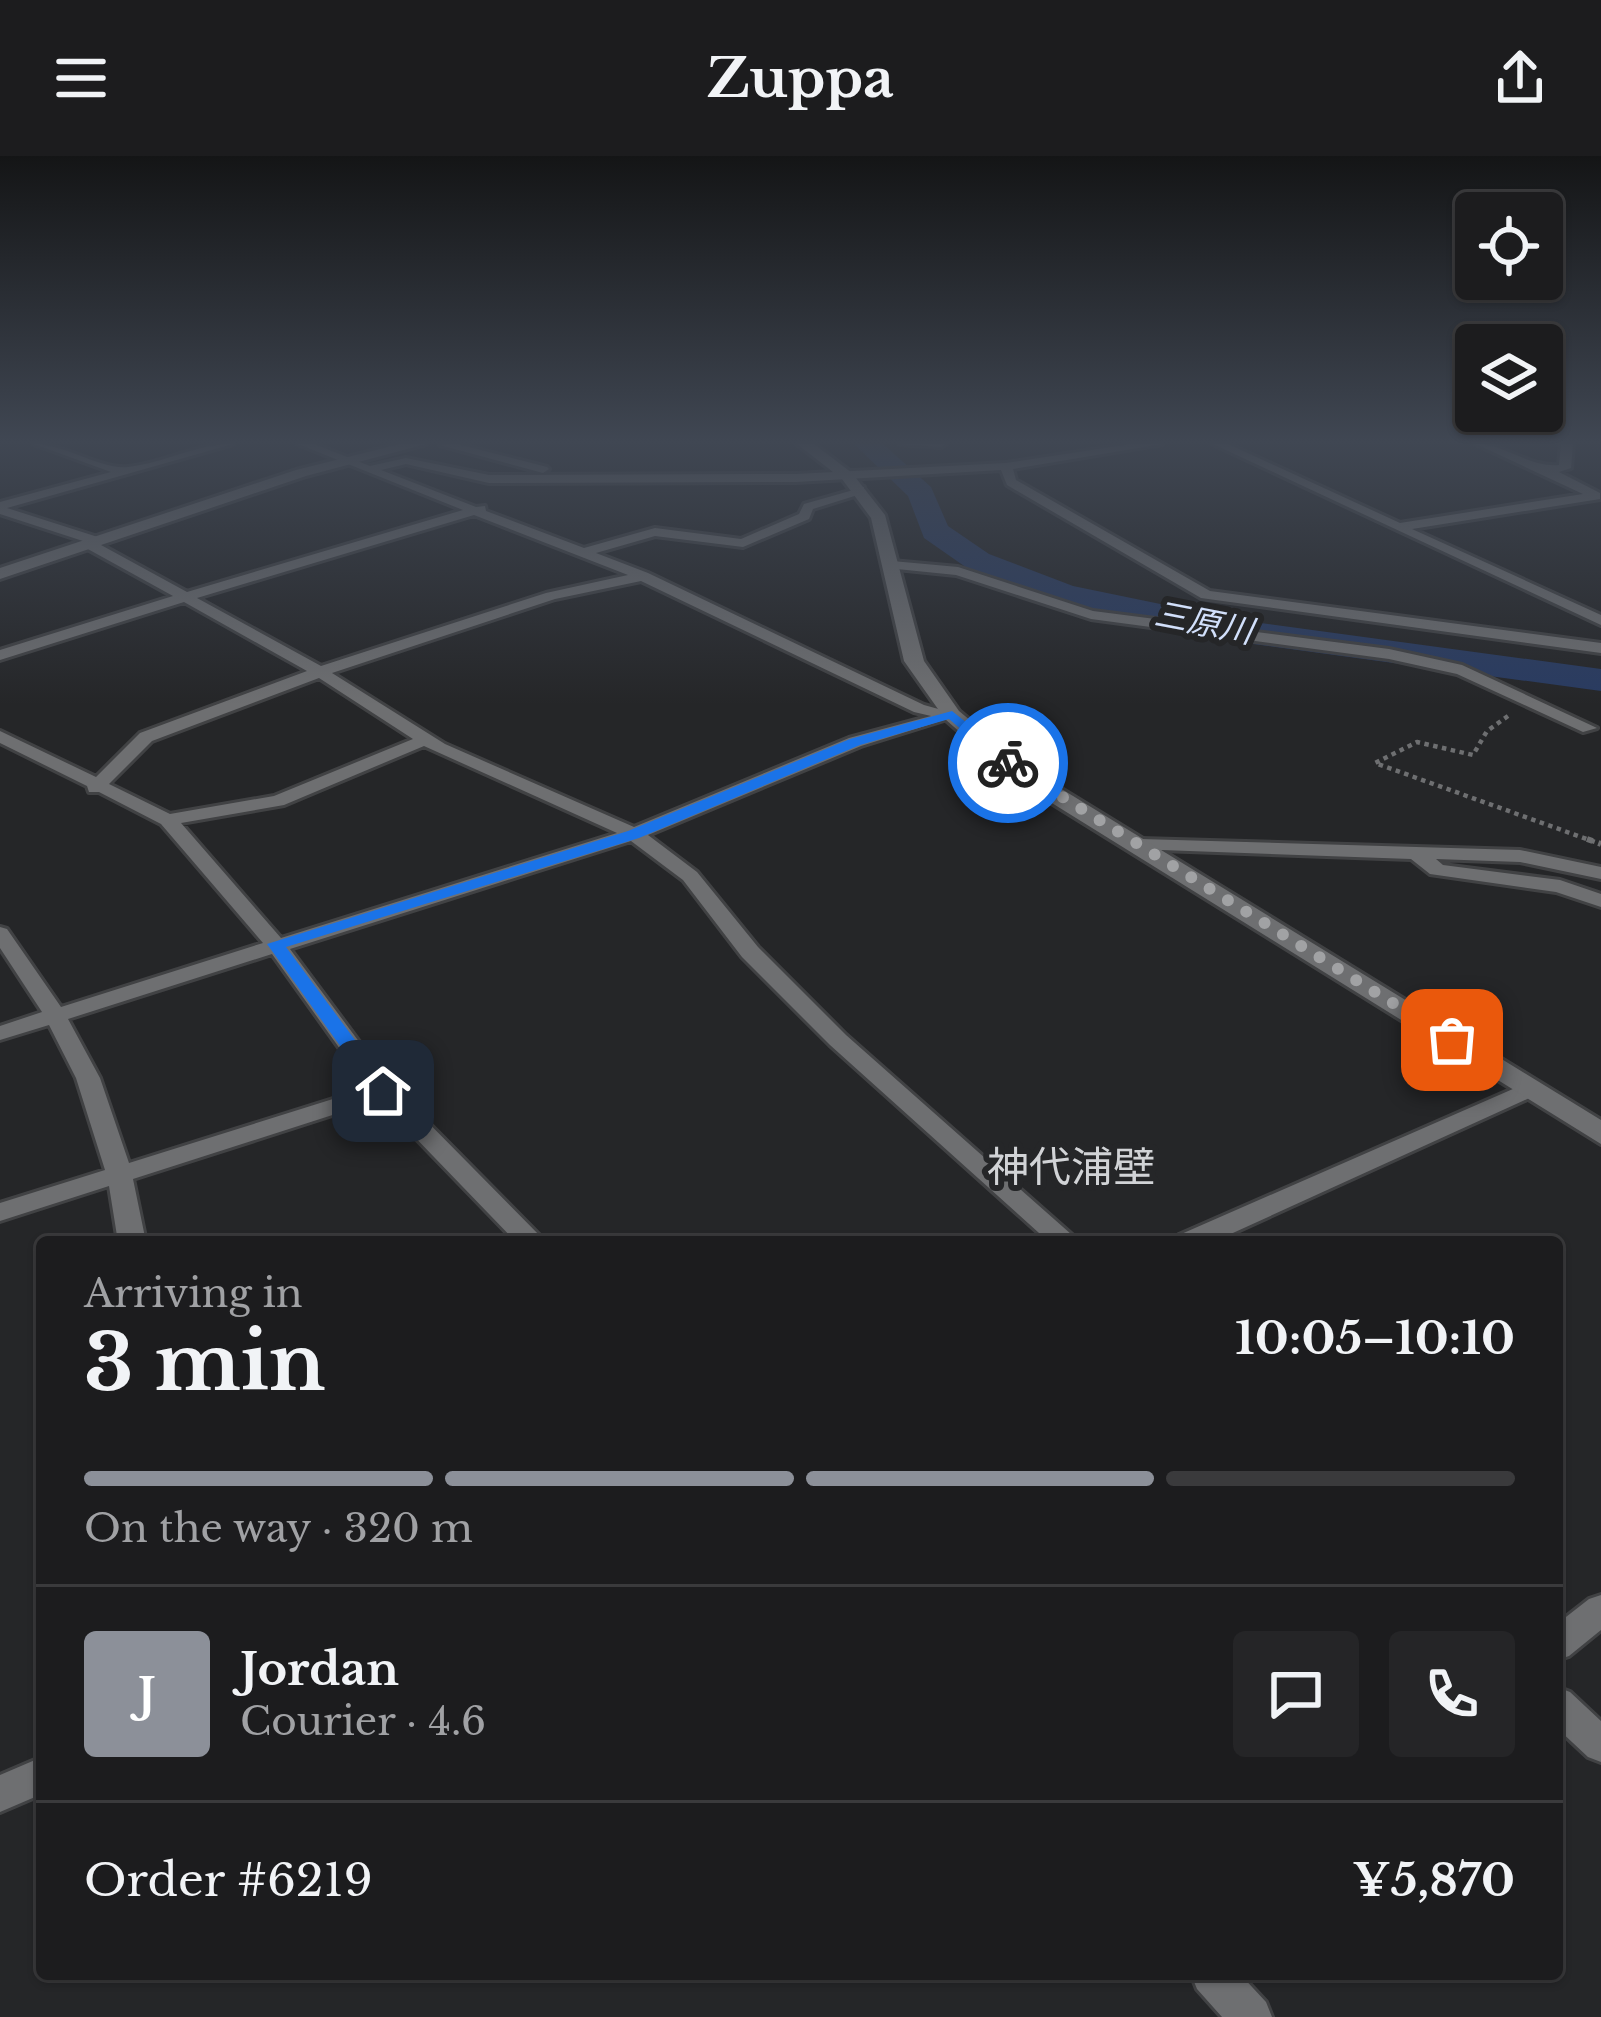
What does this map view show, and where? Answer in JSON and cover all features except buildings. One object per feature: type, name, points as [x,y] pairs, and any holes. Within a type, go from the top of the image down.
[{"type":"main road","points":[[0,574],[131,531]]},
{"type":"main road","points":[[883,531],[903,631],[914,661],[952,715],[1021,774],[1601,1134]]},
{"type":"street","points":[[62,531],[95,543],[320,673],[424,740],[634,834],[690,876],[750,952],[838,1040],[1059,1236]]},
{"type":"street","points":[[0,655],[408,531]]},
{"type":"street","points":[[534,531],[643,576],[920,709],[952,715]]},
{"type":"street","points":[[585,552],[655,532],[743,543],[772,531]]},
{"type":"street","points":[[1095,531],[1206,595],[1601,648]]},
{"type":"street","points":[[1405,531],[1601,621]]},
{"type":"street","points":[[892,565],[958,572],[1091,615],[1389,654],[1462,670],[1589,728]]},
{"type":"street","points":[[95,788],[146,736],[551,596],[643,576]]},
{"type":"street","points":[[0,1033],[634,834],[855,742],[952,715]]},
{"type":"street","points":[[0,736],[33,748],[95,788],[168,820],[275,944],[383,1091],[526,1236]]},
{"type":"street","points":[[168,820],[278,801],[424,740]]},
{"type":"street","points":[[1141,845],[1520,856],[1601,873]]},
{"type":"street","points":[[1416,853],[1437,870],[1560,886],[1601,902]]},
{"type":"street","points":[[0,933],[59,1014],[95,1087],[121,1172],[131,1236]]},
{"type":"street","points":[[1202,1236],[1529,1089]]},
{"type":"street","points":[[0,1212],[383,1091]]},
{"type":"street","points":[[1563,1640],[1601,1610]]},
{"type":"street","points":[[1563,1710],[1601,1745]]},
{"type":"street","points":[[0,1794],[36,1778]]},
{"type":"street","points":[[1217,1980],[1251,2017]]},
{"type":"path","points":[[1516,711],[1487,731],[1473,755],[1417,742],[1375,763],[1601,844]]},
{"type":"waterway","name":"三原川","points":[[935,531],[978,561],[1064,594],[1238,631],[1601,680]]},
{"type":"way so far","points":[[1008,763],[1452,1040]]},
{"type":"district","name":"神代浦壁","points":[[1071,1167]]},
{"type":"route","points":[[383,1091],[275,944],[634,834],[855,742],[952,715],[1008,763]]}]
